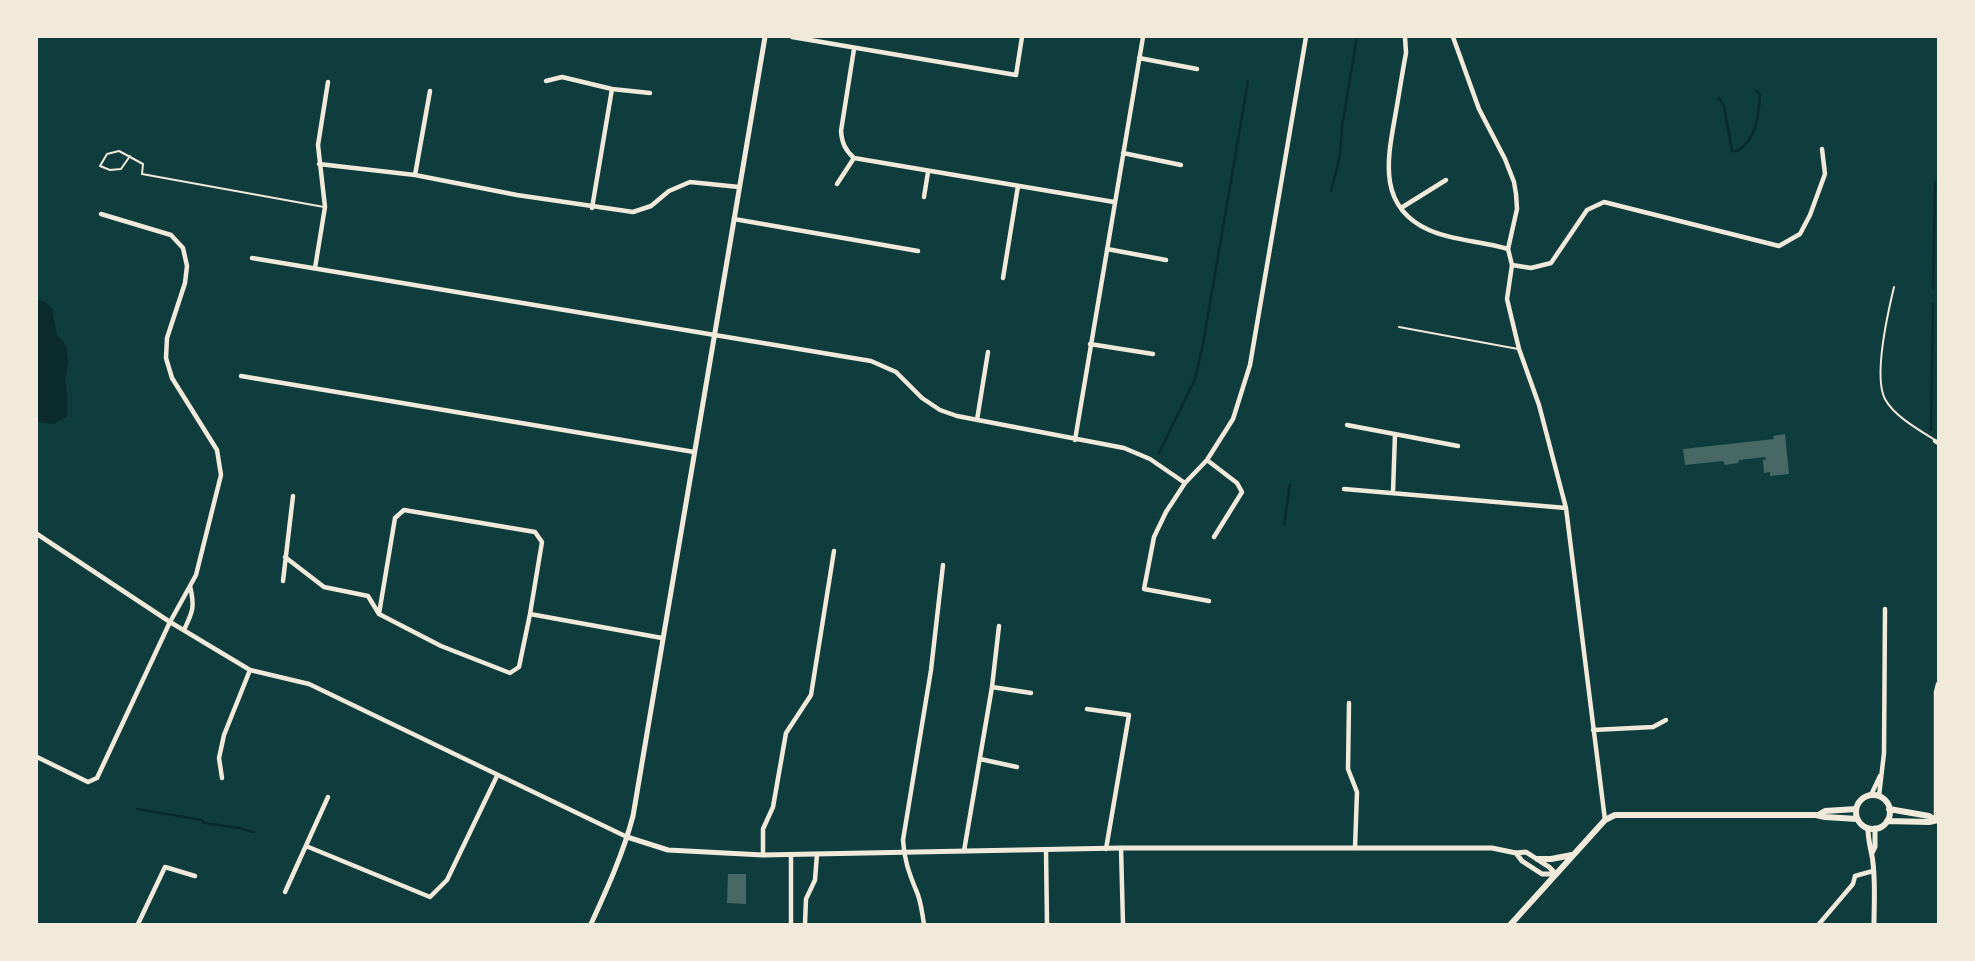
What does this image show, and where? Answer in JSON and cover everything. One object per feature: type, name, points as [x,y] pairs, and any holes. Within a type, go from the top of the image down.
[{"type":"main road","points":[[1887,821],[1889,810],[1886,802],[1875,796],[1861,800],[1856,809],[1857,819],[1872,828],[1887,821],[1937,820]]},
{"type":"main road","points":[[1816,815],[1825,811],[1856,809]]},
{"type":"main road","points":[[1889,810],[1929,816],[1937,820]]},
{"type":"main road","points":[[1511,924],[1605,820],[1615,815],[1816,815],[1857,819]]},
{"type":"main road","points":[[1538,859],[1574,855]]},
{"type":"street","points":[[591,924],[612,876],[633,816],[765,37]]},
{"type":"street","points":[[792,37],[1016,75],[1022,37]]},
{"type":"street","points":[[1075,440],[1143,37]]},
{"type":"street","points":[[1209,601],[1144,589],[1154,537],[1185,483],[1206,460],[1233,419],[1250,365],[1306,37]]},
{"type":"street","points":[[1405,37],[1406,52],[1389,153],[1388,171],[1392,190],[1401,208],[1419,225],[1432,231],[1508,249]]},
{"type":"street","points":[[1453,37],[1479,109],[1514,182],[1517,209],[1508,249],[1512,265],[1507,299],[1566,508],[1605,820]]},
{"type":"street","points":[[854,49],[841,131],[842,142],[854,158],[1114,202]]},
{"type":"street","points":[[1139,58],[1197,69]]},
{"type":"street","points":[[546,81],[562,78],[612,89],[650,93]]},
{"type":"street","points":[[315,268],[325,207],[318,145],[328,82]]},
{"type":"street","points":[[592,208],[612,89]]},
{"type":"street","points":[[415,175],[430,91]]},
{"type":"street","points":[[1512,265],[1531,268],[1551,263],[1587,209],[1604,202],[1779,246],[1800,234],[1810,215],[1825,174],[1822,149]]},
{"type":"street","points":[[1123,153],[1181,165]]},
{"type":"street","points":[[837,184],[854,158]]},
{"type":"street","points":[[319,163],[415,175],[592,208],[633,212],[651,206],[669,191],[690,182],[739,187]]},
{"type":"street","points":[[924,197],[928,172]]},
{"type":"street","points":[[1401,208],[1446,180]]},
{"type":"street","points":[[1003,278],[1018,186]]},
{"type":"street","points":[[37,757],[88,782],[96,778],[170,622],[196,575],[221,475],[217,450],[172,378],[166,358],[167,338],[185,284],[187,266],[183,248],[171,235],[101,214]]},
{"type":"street","points":[[734,219],[918,251]]},
{"type":"street","points":[[1107,249],[1166,260]]},
{"type":"street","points":[[252,258],[871,361],[896,372],[922,398],[940,410],[957,416],[1124,448],[1150,459],[1185,483]]},
{"type":"street","points":[[1090,344],[1153,354]]},
{"type":"street","points":[[977,420],[988,352]]},
{"type":"street","points":[[241,376],[694,452]]},
{"type":"street","points":[[1347,425],[1458,446]]},
{"type":"street","points":[[1393,492],[1395,434]]},
{"type":"street","points":[[1206,460],[1237,483],[1242,492],[1214,537]]},
{"type":"street","points":[[1344,489],[1566,508]]},
{"type":"street","points":[[283,581],[293,496]]},
{"type":"street","points":[[285,557],[324,587],[368,597],[379,614],[441,646],[510,673],[519,667],[542,542],[536,532],[404,510],[395,518],[379,614]]},
{"type":"street","points":[[37,534],[170,622],[250,670],[309,684],[627,837],[668,850],[791,855],[1121,848],[1492,848],[1516,853],[1526,852],[1556,874]]},
{"type":"street","points":[[763,855],[763,829],[773,807],[786,733],[811,695],[834,551]]},
{"type":"street","points":[[924,924],[904,852],[904,837],[931,670],[943,565]]},
{"type":"street","points":[[184,630],[193,610],[194,600],[190,586]]},
{"type":"street","points":[[1875,796],[1882,781],[1884,753],[1885,609]]},
{"type":"street","points":[[530,614],[662,638]]},
{"type":"street","points":[[964,850],[992,687],[999,626]]},
{"type":"street","points":[[222,778],[219,758],[224,735],[250,670]]},
{"type":"street","points":[[1937,820],[1938,684]]},
{"type":"street","points":[[992,687],[1031,694]]},
{"type":"street","points":[[1349,703],[1348,769],[1357,792],[1355,848]]},
{"type":"street","points":[[1087,709],[1129,715],[1106,849]]},
{"type":"street","points":[[1593,730],[1653,727],[1666,720]]},
{"type":"street","points":[[980,759],[1017,767]]},
{"type":"street","points":[[306,846],[430,897],[447,880],[497,776]]},
{"type":"street","points":[[285,892],[328,797]]},
{"type":"street","points":[[1872,828],[1868,847],[1872,853],[1874,924]]},
{"type":"street","points":[[1121,848],[1123,924]]},
{"type":"street","points":[[1046,850],[1047,924]]},
{"type":"street","points":[[1516,853],[1522,861],[1542,874],[1556,874]]},
{"type":"street","points":[[805,924],[806,899],[815,880],[817,854]]},
{"type":"street","points":[[791,855],[791,924]]},
{"type":"street","points":[[138,924],[164,867],[195,876]]},
{"type":"street","points":[[1819,924],[1853,884],[1855,876],[1873,871]]},
{"type":"lane","points":[[130,156],[121,169],[110,170],[100,166],[107,154],[119,151],[130,156],[144,164],[142,174],[325,207]]},
{"type":"lane","points":[[1894,286],[1883,338],[1881,387],[1886,401],[1905,421],[1937,442]]},
{"type":"lane","points":[[1399,327],[1519,349]]},
{"type":"water","points":[[37,300],[44,301],[52,308],[57,335],[67,349],[67,417],[54,424],[37,422]]},
{"type":"building","points":[[1785,434],[1789,474],[1770,476],[1770,472],[1764,473],[1765,457],[1739,460],[1738,463],[1725,465],[1723,461],[1685,465],[1683,449],[1774,439],[1773,436]]},
{"type":"building","points":[[728,874],[746,874],[746,904],[727,903]]},
{"type":"waterway","points":[[1331,191],[1340,156],[1342,127],[1357,37]]},
{"type":"waterway","points":[[1159,453],[1195,379],[1248,81]]},
{"type":"waterway","points":[[1719,98],[1724,106],[1732,151],[1737,151],[1748,141],[1755,126],[1760,94],[1756,91]]},
{"type":"waterway","points":[[1933,288],[1935,182]]},
{"type":"waterway","points":[[1931,430],[1933,304]]},
{"type":"waterway","points":[[1284,524],[1290,485]]},
{"type":"waterway","points":[[137,809],[254,832]]}]
